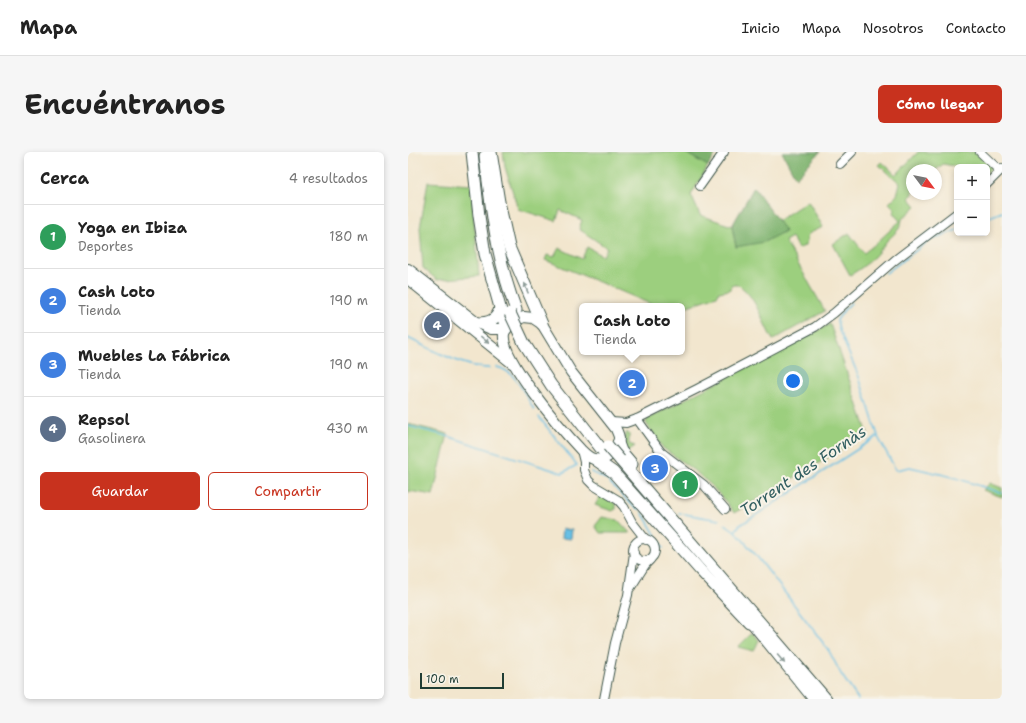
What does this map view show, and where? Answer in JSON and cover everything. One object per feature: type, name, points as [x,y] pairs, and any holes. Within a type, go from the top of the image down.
[{"type":"highway","points":[[472,152],[485,254],[509,310],[527,342],[557,382],[612,445],[621,450],[762,617],[780,644]]},
{"type":"highway","points":[[478,152],[491,251],[509,310]]},
{"type":"highway","points":[[484,152],[492,215],[504,275],[509,310],[506,329]]},
{"type":"highway","points":[[491,152],[499,202],[509,247],[542,324]]},
{"type":"highway","points":[[477,323],[490,321],[498,314],[509,310]]},
{"type":"highway","points":[[612,445],[617,462],[740,607],[756,629],[814,699]]},
{"type":"highway","points":[[595,459],[613,472],[700,570],[756,629]]},
{"type":"highway","points":[[617,462],[780,644],[826,699]]},
{"type":"main road","points":[[408,269],[477,323],[492,329],[506,329]]},
{"type":"main road","points":[[408,279],[516,365]]},
{"type":"main road","points":[[524,317],[533,318],[542,324],[571,372],[616,429],[612,445],[615,450],[608,457],[595,459],[581,450],[544,407],[516,365],[504,342],[506,329],[510,324],[524,317]]},
{"type":"street","points":[[700,186],[724,152]]},
{"type":"street","points":[[840,164],[852,152]]},
{"type":"street","points":[[980,152],[1001,170],[990,181]]},
{"type":"street","points":[[611,422],[626,423],[636,419],[701,387],[826,320],[895,260],[954,215]]},
{"type":"street","points":[[612,445],[623,431],[636,419]]},
{"type":"street","points":[[636,419],[660,452],[704,485],[725,509]]},
{"type":"street","points":[[581,450],[584,470],[588,480],[593,485],[611,495],[624,507],[632,522],[646,540],[652,543],[655,548],[654,555],[639,573],[628,595]]},
{"type":"street","points":[[584,470],[589,463],[595,459]]},
{"type":"street","points":[[632,522],[636,558],[641,561],[650,560]]},
{"type":"street","points":[[604,699],[615,643],[628,595],[634,550],[638,542],[646,540]]},
{"type":"green space","points":[[503,152],[684,152],[708,166],[691,195],[700,215],[732,226],[736,247],[785,232],[777,221],[808,201],[823,227],[808,234],[806,245],[798,249],[792,237],[785,241],[825,311],[773,340],[755,303],[739,285],[732,285],[730,290],[719,292],[717,296],[685,307],[685,303],[648,303],[545,260],[547,255],[554,257],[559,248],[582,259],[587,247],[603,256],[607,248],[579,229],[582,220],[560,210],[556,221],[518,209],[505,167]]},
{"type":"green space","points":[[684,152],[717,152],[708,166]]},
{"type":"green space","points":[[782,152],[820,152],[796,178]]},
{"type":"green space","points":[[918,152],[975,152],[988,164],[954,164],[954,166],[943,164],[907,164]]},
{"type":"green space","points":[[882,162],[896,175],[906,165],[906,200],[911,200],[916,206],[902,219],[898,230],[873,258],[850,275],[833,244],[849,233],[864,253],[900,221],[893,213],[895,209],[889,203],[897,195],[900,183],[879,165]]},
{"type":"green space","points":[[428,182],[471,185],[479,276],[437,280],[423,268],[420,228]]},
{"type":"green space","points":[[754,187],[785,231],[764,242],[736,247],[732,226]]},
{"type":"green space","points":[[830,324],[868,434],[734,513],[710,484],[663,448],[646,423],[647,419]]},
{"type":"green space","points":[[408,424],[448,434],[433,495],[409,491],[408,493]]},
{"type":"green space","points":[[627,432],[629,434],[629,444],[635,446],[627,452],[625,447],[625,437]]},
{"type":"green space","points":[[990,483],[1002,488],[1002,497],[983,490]]},
{"type":"green space","points":[[601,495],[616,504],[616,509],[612,511],[595,505]]},
{"type":"green space","points":[[602,517],[618,520],[630,533],[600,533],[595,526]]},
{"type":"green space","points":[[752,633],[759,640],[754,651],[738,647]]},
{"type":"water","points":[[562,529],[572,530],[571,539],[561,538]]},
{"type":"waterway","name":"Torrent des Fornàs","points":[[990,217],[1002,212]]},
{"type":"waterway","name":"Torrent des Fornàs","points":[[886,273],[930,240],[954,231]]},
{"type":"waterway","name":"Torrent des Fornàs","points":[[735,531],[739,526],[878,436],[859,377],[839,330],[837,320],[851,303]]},
{"type":"waterway","points":[[408,338],[459,362],[489,368]]},
{"type":"waterway","points":[[496,367],[503,369],[514,378],[534,409]]},
{"type":"waterway","points":[[408,426],[447,436],[562,473],[577,465],[539,417]]},
{"type":"waterway","points":[[878,437],[896,470],[910,467],[953,477],[1002,493]]},
{"type":"waterway","points":[[591,472],[606,479],[634,507],[640,509]]},
{"type":"waterway","points":[[642,512],[663,548]]},
{"type":"waterway","points":[[679,513],[719,520]]},
{"type":"waterway","points":[[725,524],[735,531],[756,555],[815,632],[829,651],[841,674],[858,699]]},
{"type":"place","name":"Repsol","points":[[437,325]]},
{"type":"place","name":"Cash Loto","points":[[632,383]]},
{"type":"place","name":"Muebles La Fábrica","points":[[655,468]]},
{"type":"place","name":"Yoga en Ibiza","points":[[685,484]]}]
